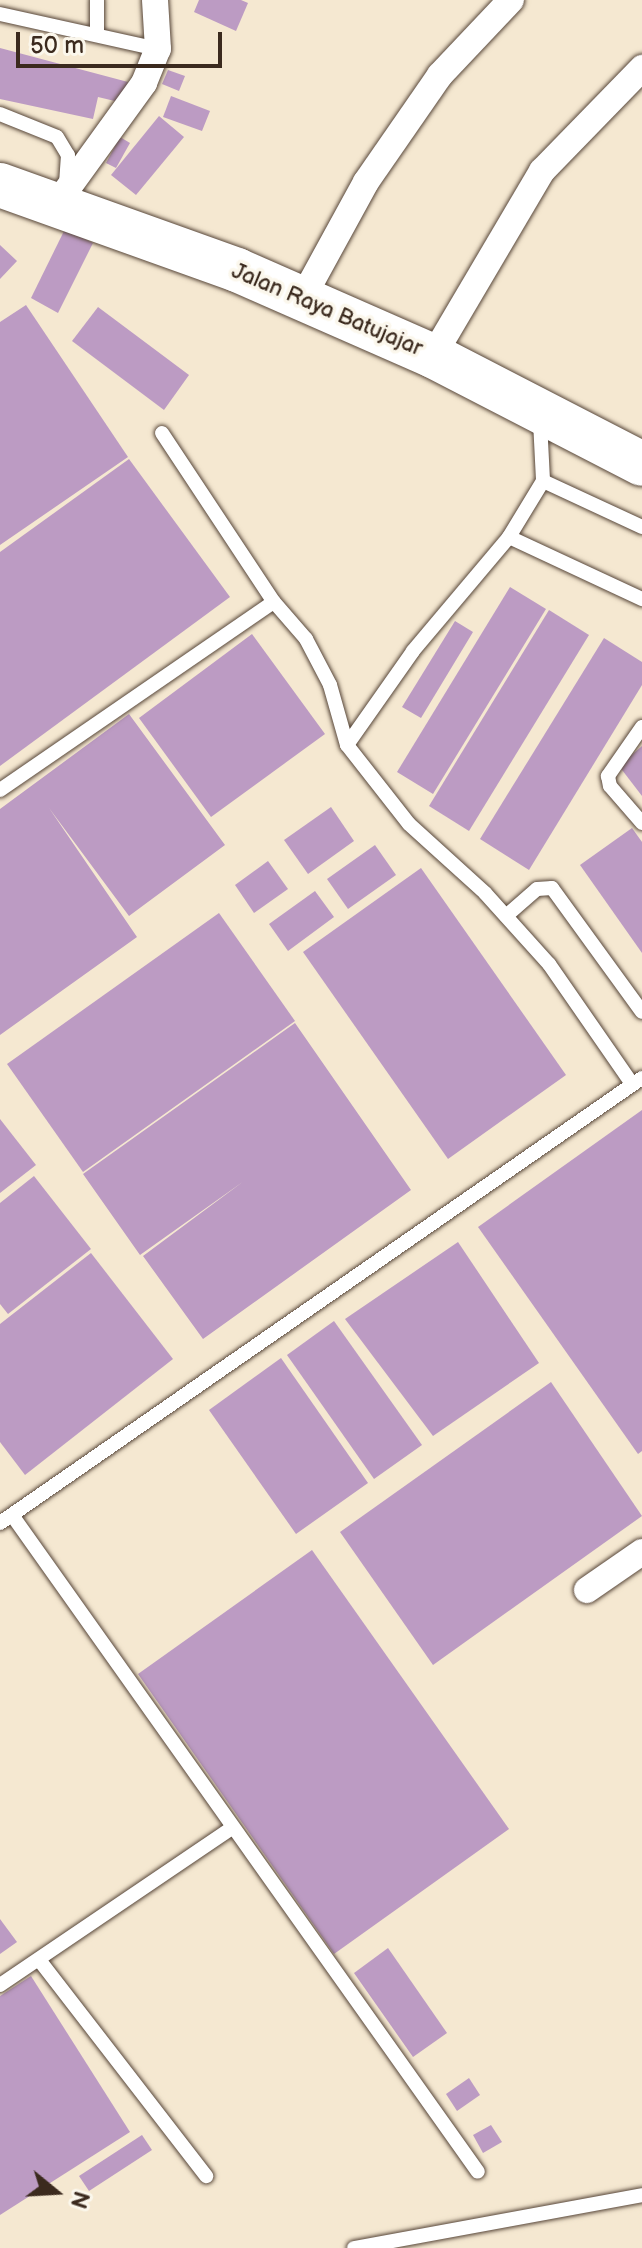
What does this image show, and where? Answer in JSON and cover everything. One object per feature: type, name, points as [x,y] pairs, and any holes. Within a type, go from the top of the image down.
[{"type":"highway","name":"Jalan Raya Batujajar","points":[[0,185],[62,198],[302,299],[433,356],[642,464]]},
{"type":"street","points":[[62,198],[144,83],[158,49],[155,0]]},
{"type":"street","points":[[302,299],[366,182],[440,75],[511,0]]},
{"type":"street","points":[[433,356],[542,171],[642,68]]},
{"type":"street","points":[[587,1590],[642,1552]]},
{"type":"lane","points":[[97,0],[97,35]]},
{"type":"lane","points":[[0,14],[158,49]]},
{"type":"lane","points":[[0,114],[57,137],[68,155],[62,198]]},
{"type":"lane","points":[[347,745],[413,651],[509,537],[543,481],[540,411]]},
{"type":"lane","points":[[162,433],[274,602],[306,639],[330,685],[347,745],[409,824],[506,916],[549,964],[637,1081],[6,1519],[478,2172]]},
{"type":"lane","points":[[543,481],[642,527]]},
{"type":"lane","points":[[509,537],[642,599]]},
{"type":"lane","points":[[0,790],[274,602]]},
{"type":"lane","points":[[642,727],[608,776],[610,786],[642,823]]},
{"type":"lane","points":[[506,916],[537,889],[552,888],[642,1012]]},
{"type":"lane","points":[[0,1985],[40,1961],[232,1828]]},
{"type":"lane","points":[[40,1961],[206,2176]]},
{"type":"lane","points":[[354,2248],[642,2195]]},
{"type":"building","points":[[199,0],[241,0],[248,3],[236,31],[194,12]]},
{"type":"building","points":[[0,48],[128,82],[123,103],[98,97],[93,119],[0,99]]},
{"type":"building","points":[[168,70],[185,76],[179,91],[162,84]]},
{"type":"building","points":[[171,96],[210,111],[202,131],[163,117]]},
{"type":"building","points":[[159,116],[184,137],[136,195],[111,175]]},
{"type":"building","points":[[120,137],[130,143],[116,168],[106,163]]},
{"type":"building","points":[[65,229],[93,243],[58,313],[31,298]]},
{"type":"building","points":[[0,245],[17,261],[0,279]]},
{"type":"building","points":[[26,305],[128,457],[0,545],[0,322]]},
{"type":"building","points":[[98,307],[189,375],[164,410],[72,341]]},
{"type":"building","points":[[129,459],[230,597],[0,766],[0,552]]},
{"type":"building","points":[[510,587],[546,609],[433,794],[397,772]]},
{"type":"building","points":[[549,610],[589,635],[469,831],[429,806]]},
{"type":"building","points":[[455,621],[473,632],[421,718],[402,707]]},
{"type":"building","points":[[252,634],[325,734],[211,817],[139,718]]},
{"type":"building","points":[[604,638],[642,662],[642,685],[529,870],[480,839]]},
{"type":"building","points":[[129,714],[225,845],[129,916],[49,808],[137,937],[0,1035],[0,809]]},
{"type":"building","points":[[642,746],[642,796],[619,766]]},
{"type":"building","points":[[331,807],[354,841],[308,874],[284,840]]},
{"type":"building","points":[[632,828],[642,842],[642,953],[580,865]]},
{"type":"building","points":[[375,845],[396,875],[348,909],[327,879]]},
{"type":"building","points":[[268,861],[288,889],[254,913],[235,885]]},
{"type":"building","points":[[421,868],[566,1075],[448,1159],[303,952]]},
{"type":"building","points":[[315,891],[334,917],[288,951],[269,924]]},
{"type":"building","points":[[219,913],[295,1021],[83,1172],[7,1064]]},
{"type":"building","points":[[295,1023],[411,1190],[203,1339],[143,1256],[244,1181],[140,1255],[83,1174]]},
{"type":"building","points":[[642,1110],[642,1451],[638,1454],[478,1227]]},
{"type":"building","points":[[0,1119],[36,1165],[0,1193]]},
{"type":"building","points":[[34,1176],[91,1249],[8,1314],[0,1304],[0,1203]]},
{"type":"building","points":[[458,1242],[539,1363],[433,1436],[345,1319]]},
{"type":"building","points":[[91,1253],[173,1359],[25,1475],[0,1442],[0,1324]]},
{"type":"building","points":[[334,1321],[422,1445],[374,1479],[287,1355]]},
{"type":"building","points":[[281,1358],[368,1483],[296,1534],[209,1410]]},
{"type":"building","points":[[551,1382],[642,1516],[433,1665],[340,1532]]},
{"type":"building","points":[[312,1550],[509,1829],[334,1954],[138,1674]]},
{"type":"building","points":[[0,1919],[17,1942],[0,1954]]},
{"type":"building","points":[[388,1948],[447,2033],[413,2057],[354,1973]]},
{"type":"building","points":[[31,1976],[130,2132],[0,2215],[0,1996]]},
{"type":"building","points":[[469,2078],[480,2095],[457,2111],[446,2094]]},
{"type":"building","points":[[491,2125],[502,2142],[483,2153],[473,2135]]},
{"type":"building","points":[[142,2135],[152,2150],[89,2191],[79,2176]]}]
